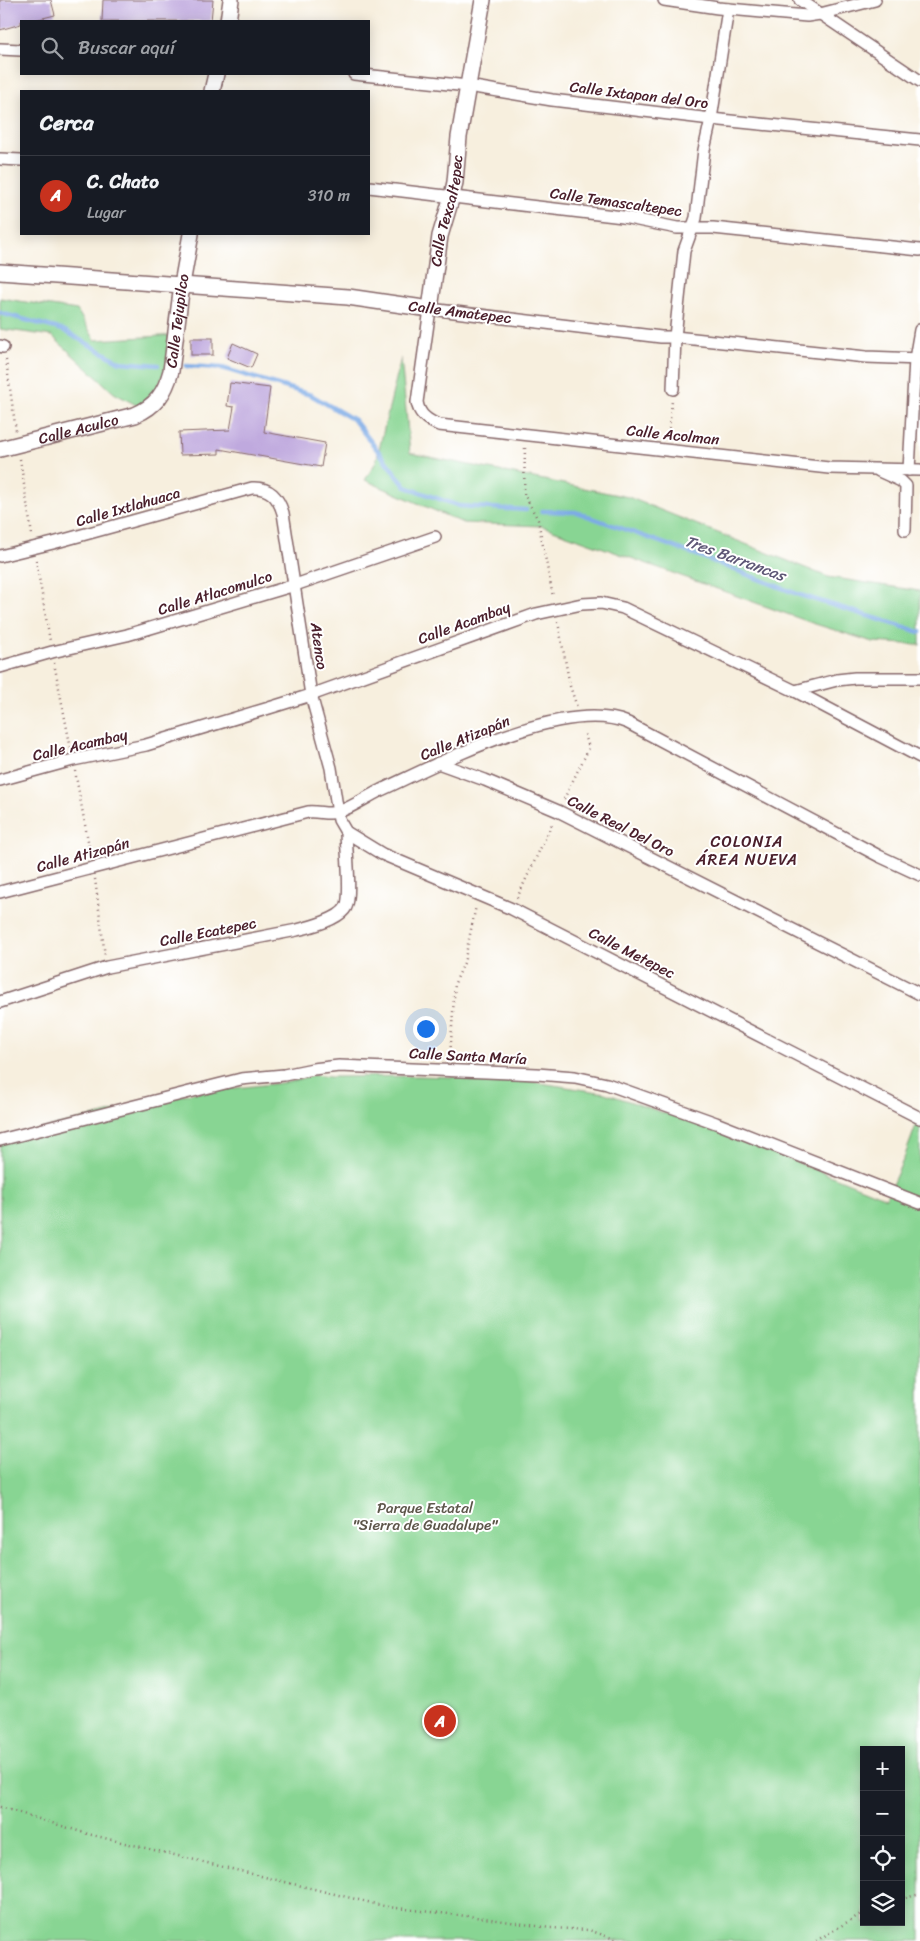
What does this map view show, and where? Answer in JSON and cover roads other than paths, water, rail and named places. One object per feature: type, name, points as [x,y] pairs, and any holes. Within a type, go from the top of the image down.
[{"type":"street","points":[[228,20],[231,0]]},
{"type":"street","name":"Calle Texcaltepec","points":[[425,418],[418,409],[417,402],[440,236],[452,196],[459,137],[482,0]]},
{"type":"street","points":[[664,0],[795,16],[820,14],[875,0]]},
{"type":"street","points":[[800,0],[920,81]]},
{"type":"street","points":[[673,389],[684,251],[696,213],[704,150],[711,119],[720,6]]},
{"type":"street","points":[[0,48],[20,50]]},
{"type":"street","points":[[212,90],[216,75]]},
{"type":"street","name":"Calle Ixtapan del Oro","points":[[364,75],[468,86],[552,100],[711,119],[920,140]]},
{"type":"street","points":[[0,159],[20,160]]},
{"type":"street","name":"Calle Temascaltepec","points":[[370,187],[623,217],[677,228],[692,227],[920,250]]},
{"type":"street","name":"Calle Tejupilco","points":[[154,404],[168,384],[171,371],[182,284],[191,235]]},
{"type":"street","name":"Calle Amatepec","points":[[0,272],[348,297],[430,309],[661,337],[866,357],[917,359]]},
{"type":"street","points":[[915,470],[917,359],[920,330]]},
{"type":"street","name":"Calle Aculco","points":[[0,449],[135,415],[154,404]]},
{"type":"street","name":"Calle Acolman","points":[[425,418],[439,425],[829,468],[915,470]]},
{"type":"street","points":[[874,469],[901,481],[906,486],[905,530]]},
{"type":"street","name":"Calle Ixtlahuaca","points":[[0,556],[252,488],[265,489]]},
{"type":"street","name":"Atenco","points":[[265,489],[275,496],[282,508],[311,695],[331,768],[337,812]]},
{"type":"street","name":"Calle Atlacomulco","points":[[0,666],[127,635],[295,584],[435,538]]},
{"type":"street","name":"Calle Acambay","points":[[0,780],[73,760],[146,745],[311,695],[455,642],[555,609],[582,604],[611,604],[795,691],[920,757]]},
{"type":"street","points":[[795,691],[846,679],[920,678]]},
{"type":"street","name":"Calle Atizapán","points":[[0,892],[308,812],[337,812],[438,763],[508,735],[566,718],[580,716],[614,717],[628,723],[878,856],[920,875]]},
{"type":"street","name":"Calle Real Del Oro","points":[[438,763],[485,780],[558,811],[920,994]]},
{"type":"street","points":[[337,812],[346,832]]},
{"type":"street","name":"Calle Metepec","points":[[346,832],[382,854],[512,908],[920,1118]]},
{"type":"street","name":"Calle Ecatepec","points":[[0,1002],[107,967],[297,930],[310,927],[338,915],[343,912],[348,900],[346,832]]},
{"type":"street","name":"Calle Santa María","points":[[0,1140],[241,1079],[284,1075],[339,1066],[575,1077],[607,1084],[716,1123],[920,1203]]},
{"type":"waterway","name":"Tres Barrancas","points":[[0,313],[63,330],[120,362],[158,365]]},
{"type":"waterway","name":"Tres Barrancas","points":[[186,366],[222,368],[311,395],[354,420],[406,487],[459,506],[526,510]]},
{"type":"waterway","name":"Tres Barrancas","points":[[542,511],[576,512],[800,595],[920,632]]},
{"type":"place","name":"C. Chato","points":[[440,1721]]},
{"type":"district","name":"COLONIA ÁREA NUEVA","points":[[747,850]]},
{"type":"park label","name":"Parque Estatal \"Sierra de Guadalupe\"","points":[[425,1516]]}]
